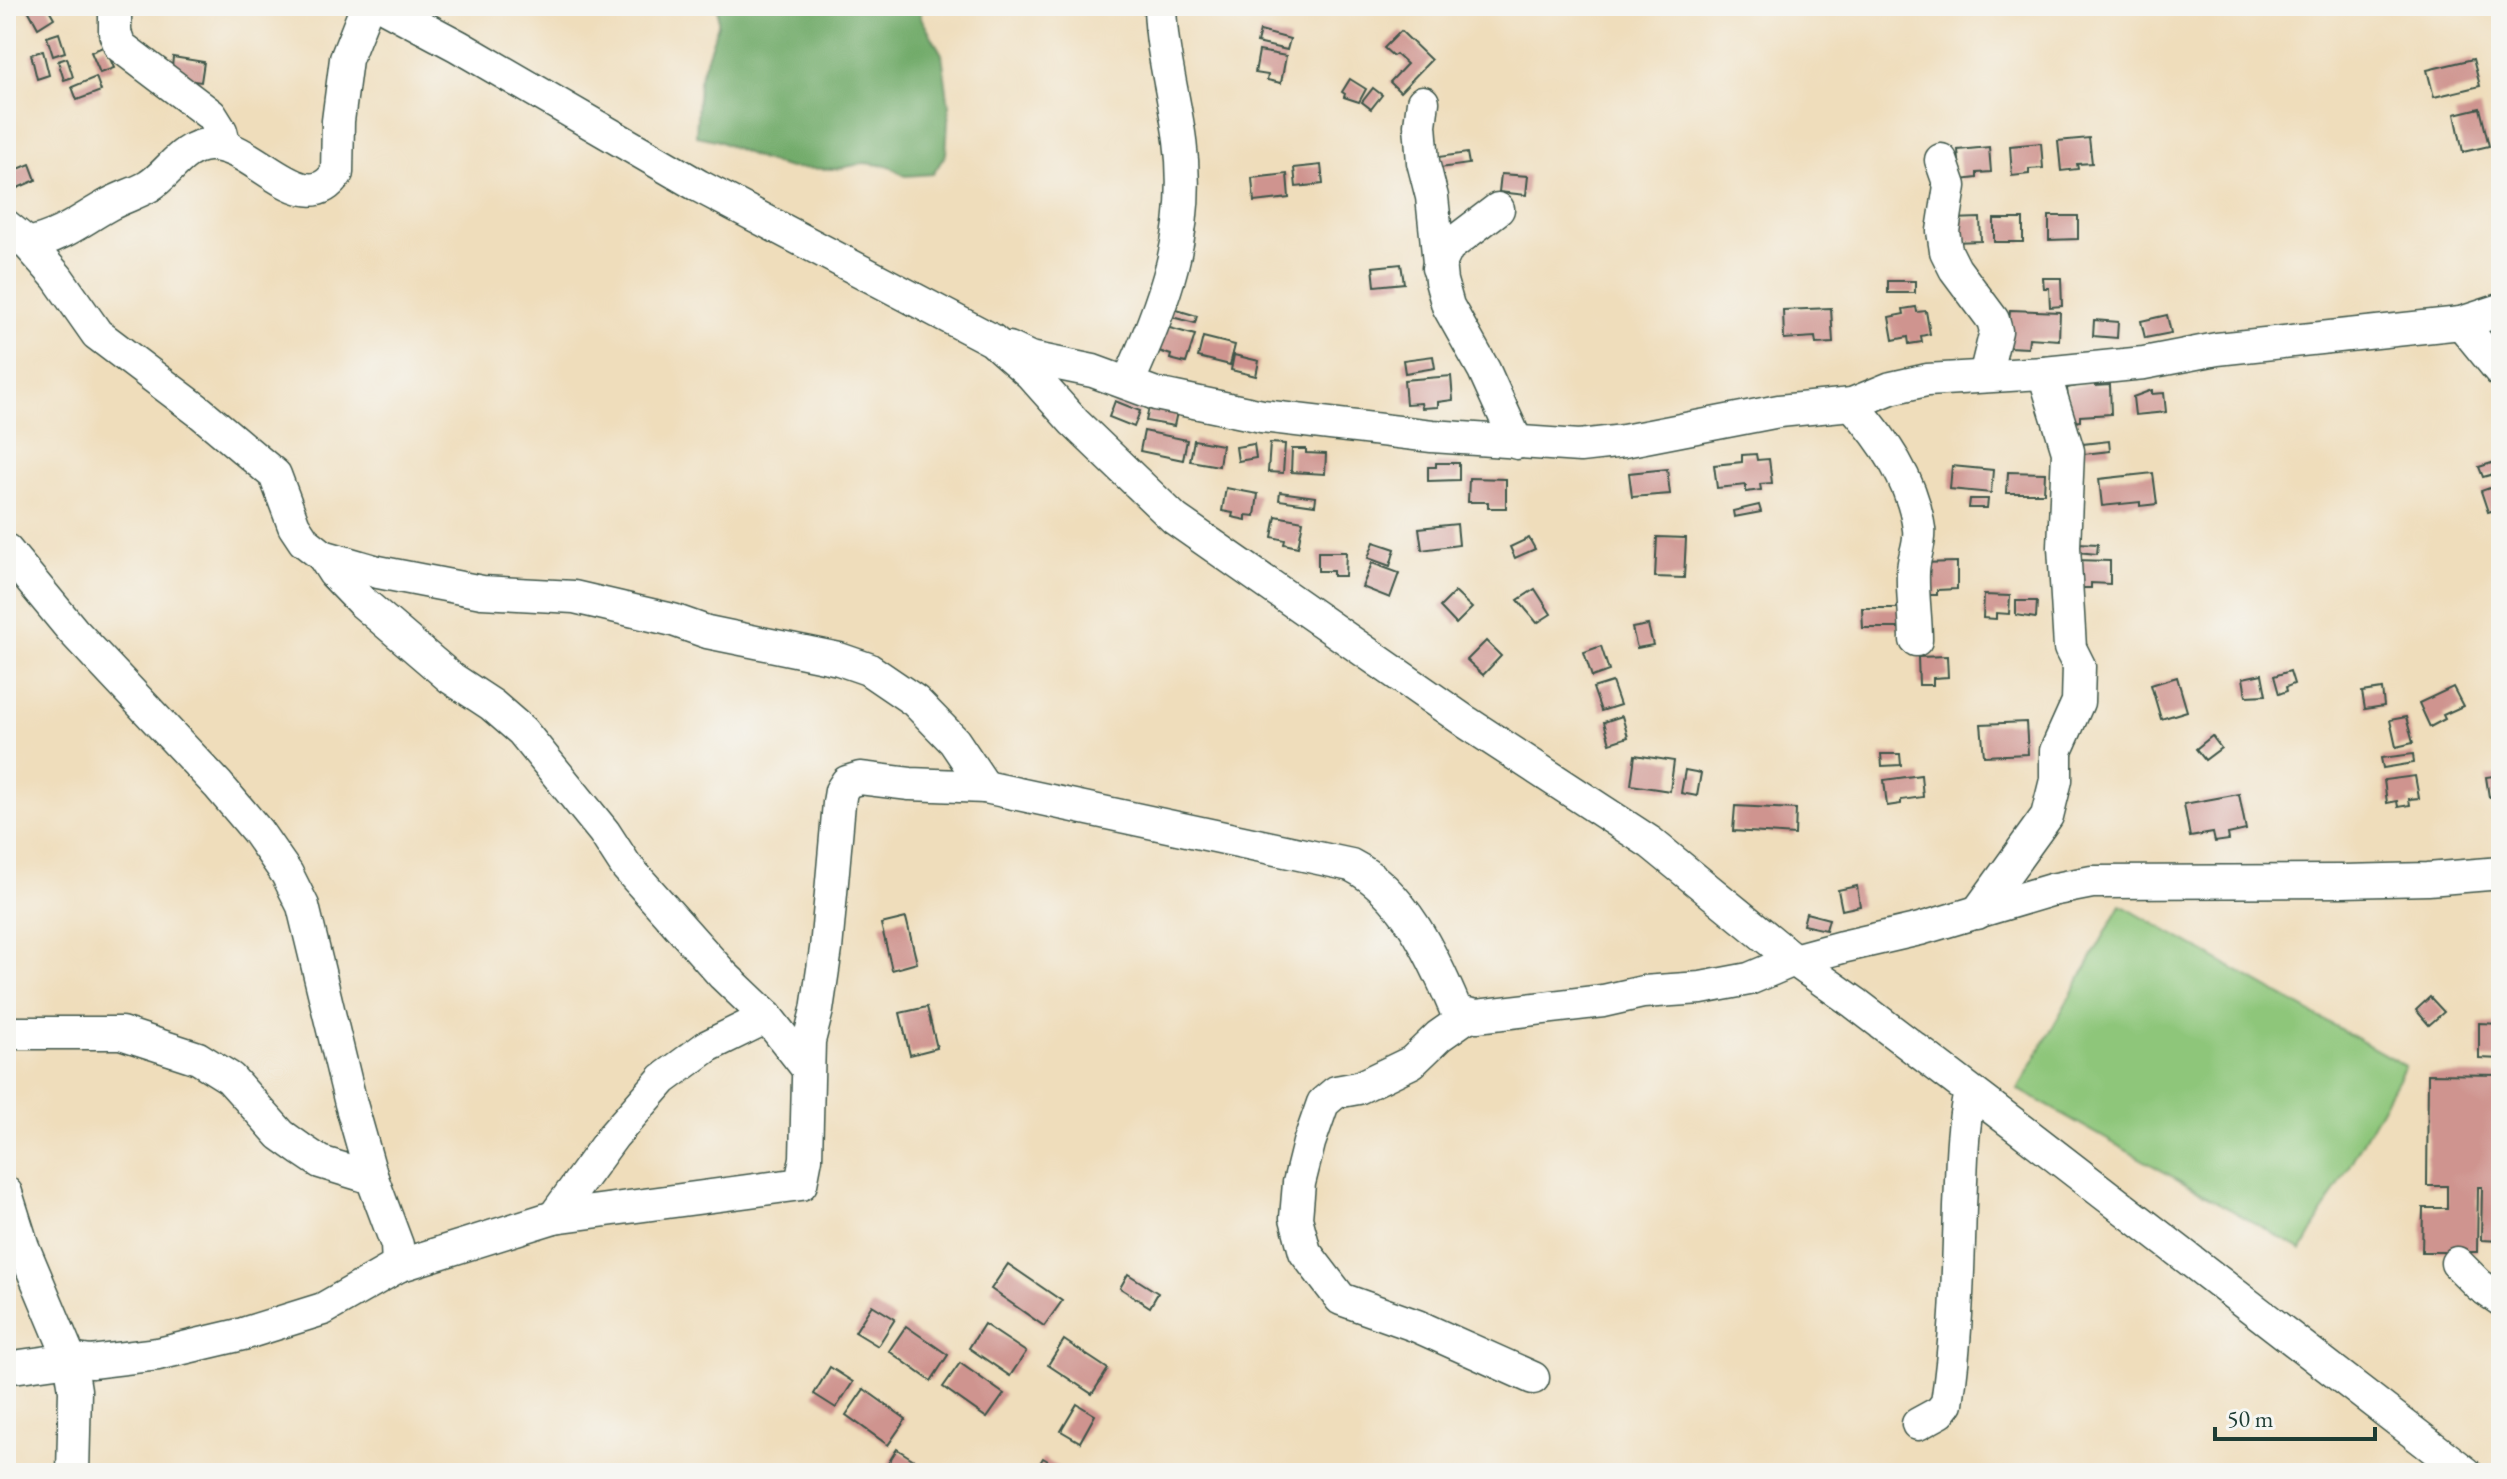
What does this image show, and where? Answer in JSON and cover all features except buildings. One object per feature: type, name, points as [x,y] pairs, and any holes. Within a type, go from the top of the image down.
[{"type":"street","points":[[115,6],[115,33],[120,46],[211,115],[221,131],[225,147]]},
{"type":"street","points":[[17,235],[61,235],[114,202],[152,185],[187,152],[207,145],[243,153],[279,178],[307,191],[323,188],[337,173],[338,121],[346,59],[367,6]]},
{"type":"street","points":[[383,6],[711,193],[1030,358],[1093,371],[1156,394],[1262,416],[1353,428],[1580,446],[1638,439],[1779,411],[1852,404],[1903,386],[1951,377],[2044,373],[2178,358],[2217,349],[2461,323],[2501,310]]},
{"type":"street","points":[[1128,383],[1170,273],[1183,214],[1181,141],[1161,31],[1160,6]]},
{"type":"street","points":[[1423,102],[1420,125],[1423,162],[1432,197],[1438,268],[1448,306],[1484,370],[1517,443]]},
{"type":"street","points":[[1941,160],[1950,186],[1943,231],[1946,251],[1955,269],[1993,320],[1996,331],[1985,376]]},
{"type":"street","points":[[1438,268],[1448,247],[1498,209]]},
{"type":"street","points":[[17,235],[57,277],[97,334],[200,412],[275,475],[294,526],[304,541],[323,556],[334,573],[361,601],[451,678],[492,705],[522,731],[576,796],[642,886],[723,975],[767,1017],[807,1068]]},
{"type":"street","points":[[2461,323],[2501,372]]},
{"type":"street","points":[[992,340],[1031,374],[1074,422],[1175,519],[1466,722],[1651,843],[1794,960],[1855,1003],[2466,1473]]},
{"type":"street","points":[[1977,913],[2047,816],[2056,780],[2056,751],[2078,702],[2079,666],[2070,648],[2064,547],[2068,451],[2044,373]]},
{"type":"street","points":[[1852,404],[1881,438],[1893,458],[1914,508],[1919,543],[1913,568],[1916,640]]},
{"type":"street","points":[[6,550],[73,631],[218,785],[257,831],[287,874],[303,906],[351,1104],[372,1178],[397,1245],[398,1266]]},
{"type":"street","points":[[323,556],[378,572],[482,592],[574,597],[673,620],[707,632],[839,659],[868,669],[907,694],[954,741],[985,787]]},
{"type":"street","points":[[6,1368],[70,1359],[91,1362],[158,1354],[243,1334],[323,1309],[398,1266],[554,1217],[801,1184],[806,1158],[809,1041],[826,949],[841,791],[847,782],[860,778],[985,787],[1351,865],[1370,875],[1415,925],[1455,1008],[1469,1015]]},
{"type":"street","points":[[1533,1378],[1417,1326],[1341,1299],[1305,1252],[1296,1218],[1299,1183],[1323,1103],[1336,1092],[1358,1088],[1412,1062],[1439,1036],[1469,1015],[1603,1001],[1643,992],[1701,988],[1749,979],[1794,960],[1977,913],[2051,890],[2092,882],[2343,881],[2501,873]]},
{"type":"street","points":[[554,1217],[613,1136],[663,1079],[708,1046],[767,1017]]},
{"type":"street","points":[[6,1033],[121,1033],[198,1058],[230,1078],[281,1135],[302,1150],[320,1162],[372,1178]]},
{"type":"street","points":[[1918,1424],[1940,1412],[1947,1403],[1956,1324],[1961,1149],[1970,1092]]},
{"type":"street","points":[[6,1193],[23,1247],[70,1359],[75,1390],[73,1473]]},
{"type":"street","points":[[2457,1263],[2479,1285],[2501,1300]]},
{"type":"green space","points":[[718,6],[921,6],[921,18],[942,54],[949,106],[946,154],[933,174],[905,176],[889,166],[865,163],[836,169],[789,168],[716,140],[696,136],[699,81],[718,25]]},
{"type":"green space","points":[[2121,905],[2405,1066],[2302,1250],[2018,1089]]}]
